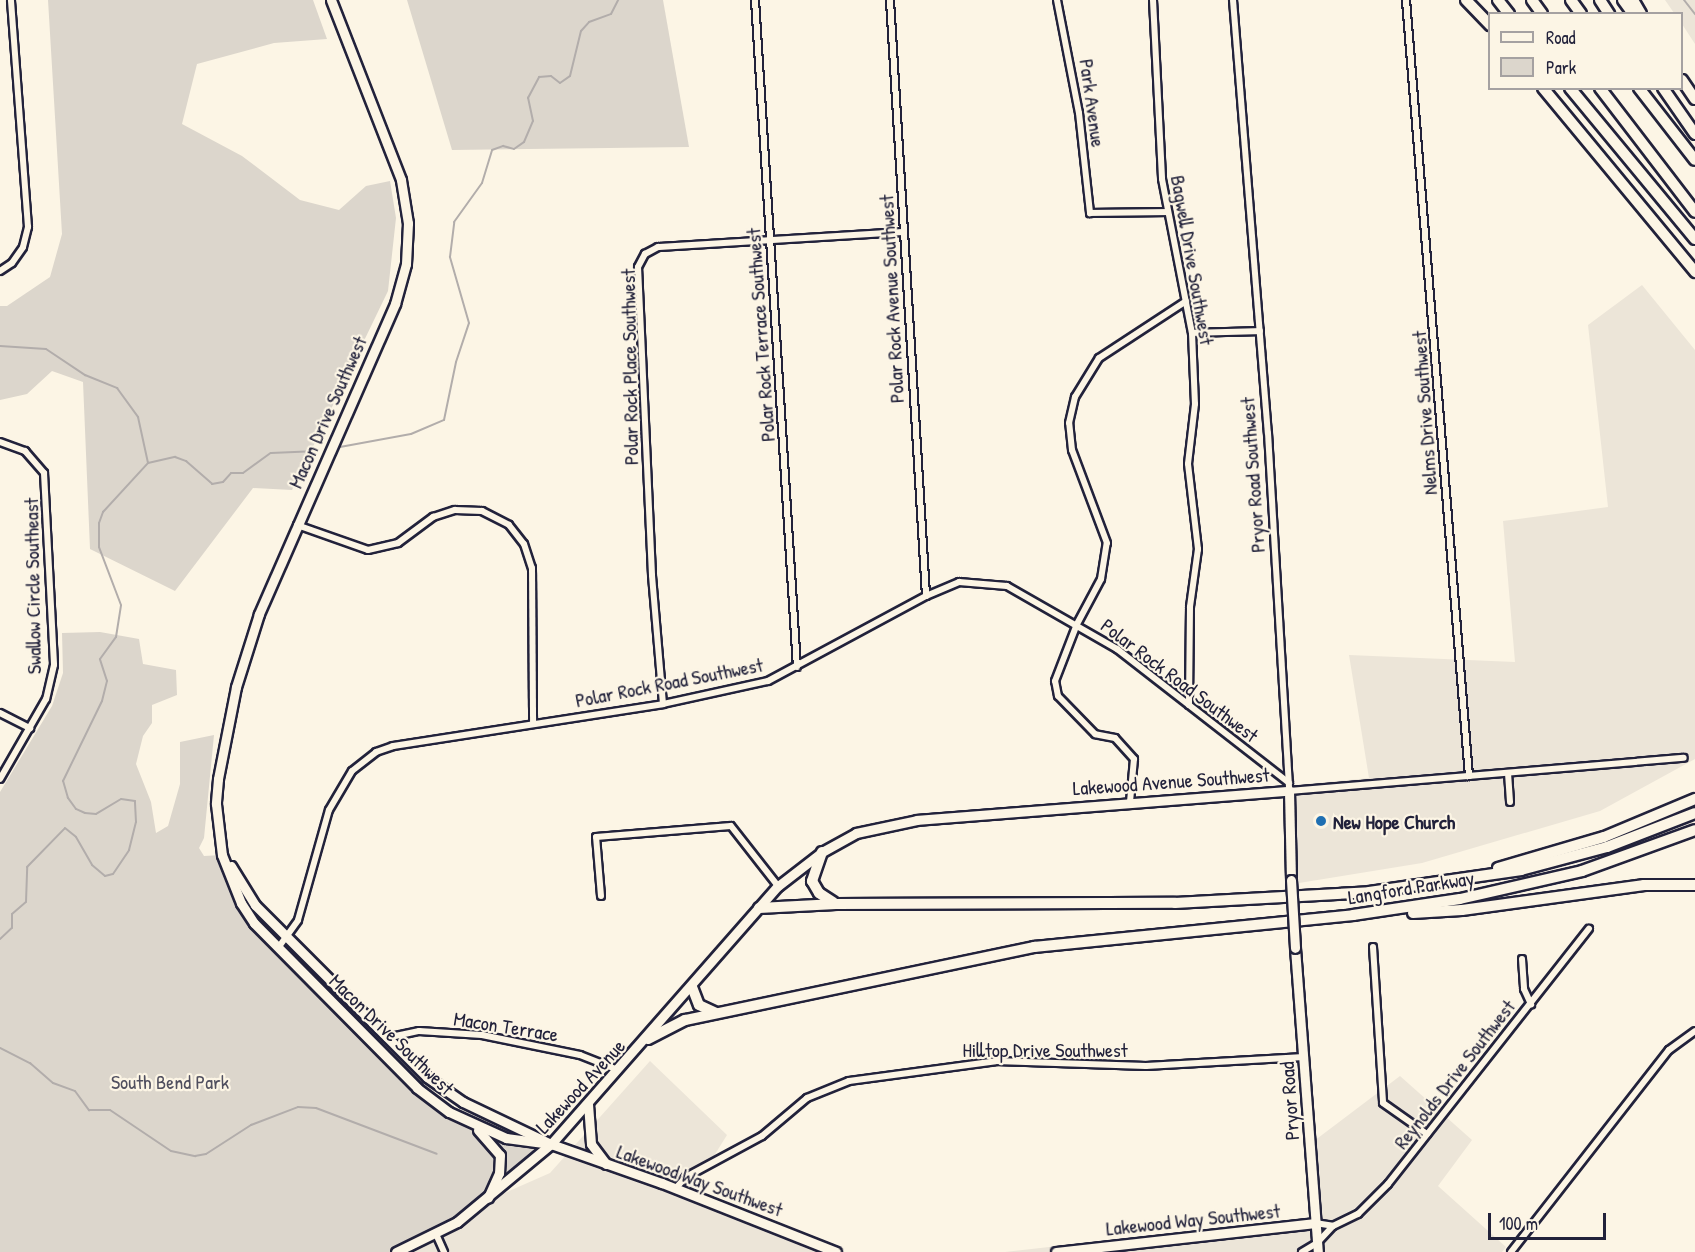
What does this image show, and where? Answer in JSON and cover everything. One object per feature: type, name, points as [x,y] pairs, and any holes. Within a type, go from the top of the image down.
[{"type":"highway","points":[[1466,0],[1488,22]]},
{"type":"highway","points":[[1472,0],[1488,21]]},
{"type":"highway","points":[[1498,0],[1507,12]]},
{"type":"highway","points":[[1683,81],[1695,99]]},
{"type":"highway","points":[[1545,90],[1695,272]]},
{"type":"highway","points":[[1572,90],[1695,239]]},
{"type":"highway","points":[[1602,90],[1695,212]]},
{"type":"highway","points":[[1641,90],[1695,160]]},
{"type":"highway","points":[[1664,90],[1695,134]]},
{"type":"highway","points":[[1659,230],[1695,282]]},
{"type":"highway","points":[[1449,883],[1604,837],[1695,799]]},
{"type":"highway","name":"Langford Parkway","points":[[759,908],[836,904],[1272,901],[1449,883],[1573,857],[1695,813]]},
{"type":"highway","name":"Langford Parkway","points":[[648,1039],[681,1022],[718,1013],[1035,947],[1123,936],[1353,915],[1546,881],[1695,830]]},
{"type":"highway","points":[[822,852],[813,872],[813,886],[836,904]]},
{"type":"highway","points":[[1353,915],[1462,910],[1652,884],[1695,885]]},
{"type":"highway","points":[[692,987],[699,1005],[718,1013]]},
{"type":"street","points":[[0,272],[12,263],[23,247],[28,227],[11,0]]},
{"type":"street","name":"Macon Drive Southwest","points":[[331,0],[401,180],[408,243],[395,304],[259,614],[236,687],[218,779],[221,841],[228,874],[241,903],[278,948],[417,1088],[467,1122],[515,1141],[551,1144]]},
{"type":"street","name":"Polar Rock Terrace Southwest","points":[[755,0],[797,667]]},
{"type":"street","name":"Polar Rock Avenue Southwest","points":[[890,0],[926,596]]},
{"type":"street","name":"Park Avenue","points":[[1057,0],[1079,113],[1090,213],[1168,212]]},
{"type":"street","name":"Bagwell Drive Southwest","points":[[1153,0],[1162,178],[1192,333],[1195,404],[1188,464],[1198,549],[1190,607],[1189,705]]},
{"type":"street","name":"Pryor Road Southwest","points":[[1233,0],[1260,331],[1289,787],[1295,948]]},
{"type":"street","name":"Nelms Drive Southwest","points":[[1406,0],[1469,776]]},
{"type":"street","name":"Polar Rock Place Southwest","points":[[663,704],[652,575],[638,267],[645,254],[658,247],[904,232]]},
{"type":"street","points":[[1130,802],[1134,759],[1115,738],[1095,734],[1058,696],[1055,681],[1059,665],[1077,624],[1101,579],[1107,543],[1072,450],[1070,423],[1075,397],[1100,358],[1186,301]]},
{"type":"street","points":[[1192,333],[1260,331]]},
{"type":"street","name":"Swallow Circle Southeast","points":[[0,442],[31,455],[46,481],[54,665],[46,699],[0,778]]},
{"type":"street","points":[[297,525],[368,550],[398,543],[433,517],[455,510],[482,511],[509,525],[524,544],[532,568],[534,724]]},
{"type":"street","name":"Polar Rock Road Southwest","points":[[278,948],[298,920],[329,810],[344,781],[360,762],[393,746],[663,704],[768,681],[926,596],[959,582],[994,582],[1019,591],[1077,624],[1117,649],[1289,787]]},
{"type":"street","points":[[0,713],[30,728]]},
{"type":"street","name":"Lakewood Avenue Southwest","points":[[759,908],[778,886],[822,852],[856,833],[889,824],[1289,787],[1469,776],[1684,758]]},
{"type":"street","points":[[1508,773],[1510,802]]},
{"type":"street","points":[[601,896],[596,837],[731,826],[778,886]]},
{"type":"street","name":"Macon Drive Southwest","points":[[221,841],[240,885],[287,938],[427,1077],[463,1102],[551,1144]]},
{"type":"street","name":"Lakewood Avenue","points":[[396,1252],[436,1234],[487,1201],[551,1144],[648,1039],[759,908]]},
{"type":"street","name":"Reynolds Drive Southwest","points":[[1302,1252],[1317,1248],[1333,1226],[1358,1214],[1389,1184],[1589,929]]},
{"type":"street","points":[[1373,947],[1383,1103],[1427,1134]]},
{"type":"street","name":"Pryor Road","points":[[1295,948],[1317,1248]]},
{"type":"street","points":[[1522,959],[1524,989],[1531,1004]]},
{"type":"street","name":"Macon Terrace","points":[[386,1038],[420,1031],[482,1035],[580,1055],[618,1071]]},
{"type":"street","points":[[1511,1252],[1669,1050],[1695,1031]]},
{"type":"street","name":"Hilltop Drive Southwest","points":[[676,1188],[686,1177],[762,1136],[807,1098],[849,1081],[996,1061],[1146,1066],[1304,1057]]},
{"type":"street","points":[[588,1104],[591,1144],[606,1164]]},
{"type":"street","points":[[467,1122],[490,1139],[500,1155],[499,1173],[487,1201]]},
{"type":"street","name":"Lakewood Way Southwest","points":[[551,1144],[676,1188],[836,1252]]},
{"type":"street","name":"Lakewood Way Southwest","points":[[1056,1252],[1316,1223],[1333,1226]]},
{"type":"street","points":[[436,1234],[444,1252]]},
{"type":"shaded area","points":[[1665,0],[1695,0],[1695,44],[1683,26],[1683,12],[1673,12]]},
{"type":"shaded area","points":[[1642,285],[1695,350],[1695,759],[1600,811],[1422,863],[1299,883],[1285,786],[1369,778],[1349,655],[1515,662],[1503,521],[1608,507],[1588,325]]},
{"type":"shaded area","points":[[650,1061],[727,1135],[692,1191],[828,1252],[371,1252],[550,1173]]},
{"type":"shaded area","points":[[1400,1076],[1472,1140],[1438,1186],[1506,1247],[1502,1252],[1005,1252],[1315,1217],[1310,1144]]},
{"type":"green space","points":[[48,0],[313,0],[327,39],[274,43],[197,64],[182,124],[242,156],[300,200],[339,210],[366,186],[390,181],[396,218],[388,291],[292,490],[253,488],[175,591],[90,549],[83,382],[52,371],[27,394],[0,400],[0,306],[7,306],[50,277],[62,234]]},
{"type":"green space","points":[[407,0],[663,0],[689,147],[452,150]]},
{"type":"green space","name":"South Bend Park","points":[[100,632],[139,639],[143,664],[176,670],[177,695],[152,705],[152,723],[143,736],[136,764],[151,802],[156,833],[168,826],[180,784],[180,742],[214,735],[204,838],[199,848],[204,856],[222,855],[278,948],[449,1112],[551,1144],[436,1234],[396,1252],[0,1252],[0,792],[52,706],[63,673],[62,633]]},
{"type":"waterway","points":[[340,447],[411,434],[444,420],[456,362],[469,323],[450,257],[454,222],[482,183],[492,150],[503,146],[514,149],[524,142],[533,121],[528,98],[539,77],[551,76],[560,83],[570,76],[581,31],[589,22],[611,14],[618,0]]},
{"type":"waterway","points":[[1684,0],[1695,14]]},
{"type":"waterway","points":[[0,346],[46,349],[85,375],[117,388],[138,417],[148,463]]},
{"type":"waterway","points":[[148,463],[175,457],[186,461],[212,484],[223,482],[231,473],[243,473],[271,453],[318,451]]},
{"type":"waterway","points":[[0,939],[12,928],[12,914],[26,902],[27,867],[65,828],[76,837],[92,865],[105,876],[113,874],[129,850],[136,822],[135,801],[121,799],[96,814],[85,813],[76,809],[68,798],[63,781],[102,701],[107,681],[100,659],[116,637],[121,605],[99,547],[99,523],[103,512],[148,463]]},
{"type":"waterway","points":[[0,1048],[30,1063],[53,1083],[75,1091],[89,1110],[110,1110],[171,1151],[195,1156],[206,1154],[251,1125],[298,1107],[316,1108],[437,1154]]},
{"type":"place","name":"New Hope Church","points":[[1321,821]]}]
